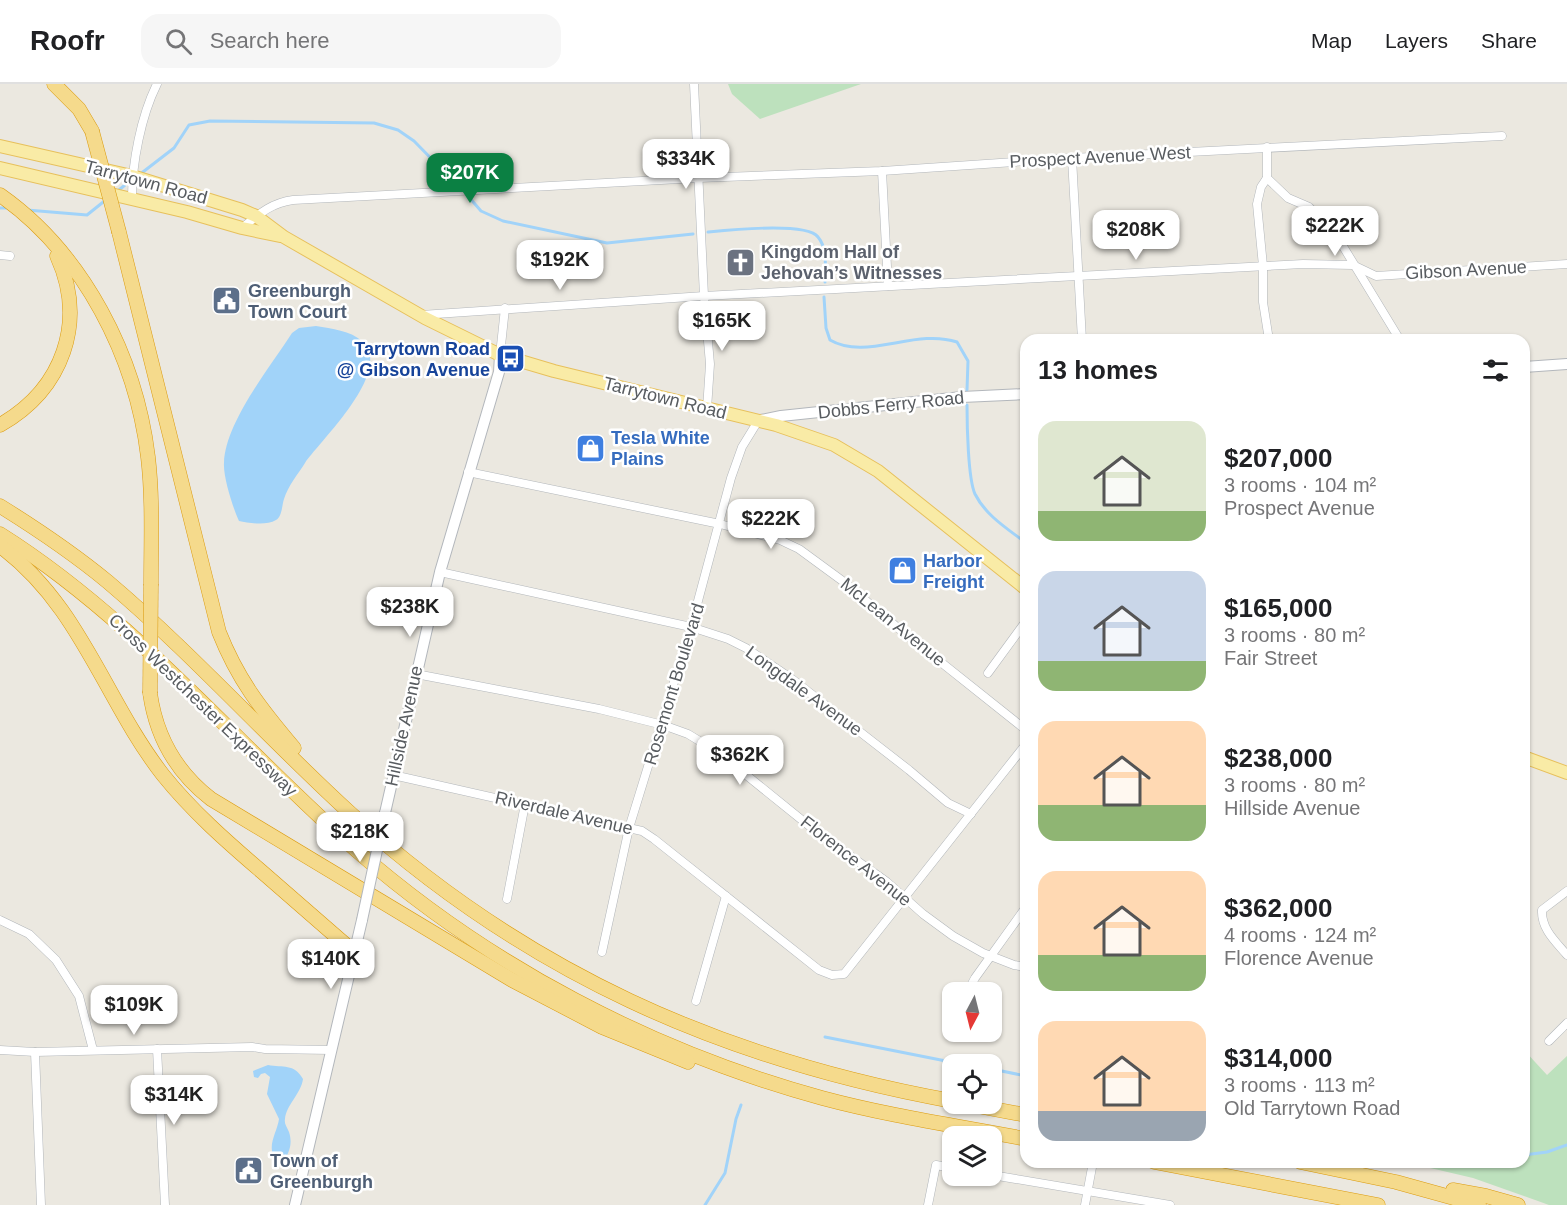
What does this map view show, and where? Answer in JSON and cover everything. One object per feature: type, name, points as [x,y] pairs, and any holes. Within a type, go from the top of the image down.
[{"type":"highway","points":[[54,84],[74,103],[92,131],[99,149],[209,595],[223,641],[233,665],[254,699],[348,811]]},
{"type":"highway","points":[[0,195],[27,216],[60,250],[92,296],[118,346],[132,382],[142,419],[151,501],[150,693],[159,732],[173,759],[191,782],[216,802],[463,952],[571,1011],[664,1054],[728,1074],[792,1089]]},
{"type":"highway","points":[[0,425],[26,408],[47,385],[62,357],[69,329],[70,299],[63,271],[52,246],[27,216]]},
{"type":"highway","name":"Cross Westchester Expressway","points":[[0,506],[54,541],[108,582],[158,627],[348,811],[415,868],[476,912],[559,964],[627,1000],[707,1035],[767,1056],[861,1083],[942,1099]]},
{"type":"highway","name":"Cross Westchester Expressway","points":[[0,534],[40,560],[92,600],[357,850],[409,893],[462,932],[547,985],[636,1030],[729,1069],[792,1089],[889,1114],[1020,1138]]},
{"type":"highway","points":[[0,546],[34,575],[65,612],[142,745],[176,790],[219,835],[354,951]]},
{"type":"highway","points":[[1002,1111],[1020,1114]]},
{"type":"highway","points":[[1185,1168],[1378,1205]]},
{"type":"highway","points":[[1329,1168],[1396,1182],[1479,1205]]},
{"type":"highway","points":[[1396,1182],[1464,1191],[1518,1205]]},
{"type":"main road","name":"Tarrytown Road","points":[[0,146],[132,176],[191,193],[256,216],[284,237],[418,315],[500,355],[554,371],[758,420],[813,436],[857,457],[1020,584]]},
{"type":"main road","name":"Tarrytown Road","points":[[0,168],[132,198],[284,237]]},
{"type":"main road","name":"Hillside Avenue","points":[[295,1205],[440,572],[499,372],[500,355]]},
{"type":"main road","points":[[1530,366],[1567,364]]},
{"type":"main road","name":"Dobbs Ferry Road","points":[[758,420],[950,398],[1020,394]]},
{"type":"main road","points":[[1530,759],[1567,773]]},
{"type":"street","points":[[132,198],[132,176],[146,111],[156,84]]},
{"type":"street","points":[[694,84],[704,296],[710,364],[707,409]]},
{"type":"street","name":"Prospect Avenue West","points":[[242,228],[276,203],[293,200],[698,178],[882,171],[1267,147],[1503,136]]},
{"type":"street","points":[[1267,147],[1267,178],[1261,187],[1257,204],[1263,267],[1263,302],[1268,334]]},
{"type":"street","points":[[1072,158],[1082,334]]},
{"type":"street","points":[[882,171],[888,286]]},
{"type":"street","points":[[1267,178],[1287,198],[1309,207],[1335,235],[1396,334]]},
{"type":"street","points":[[0,255],[10,256]]},
{"type":"street","name":"Gibson Avenue","points":[[418,315],[704,296],[1322,264],[1356,267],[1376,276],[1567,264]]},
{"type":"street","points":[[500,355],[505,308]]},
{"type":"street","name":"Rosemont Boulevard","points":[[602,952],[629,828],[692,627],[731,478],[742,447],[758,420]]},
{"type":"street","name":"McLean Avenue","points":[[468,472],[720,524],[766,535],[799,549],[844,582],[1020,725]]},
{"type":"street","name":"Longdale Avenue","points":[[440,572],[692,627],[728,639],[746,648],[846,721],[948,803],[971,814]]},
{"type":"street","points":[[988,673],[1020,629]]},
{"type":"street","name":"Florence Avenue","points":[[416,674],[599,709],[663,725],[688,734],[719,753],[818,833],[887,882],[953,936],[983,953],[1020,966]]},
{"type":"street","points":[[904,897],[1020,752]]},
{"type":"street","name":"Riverdale Avenue","points":[[393,775],[642,831],[819,970],[832,975],[844,974],[904,897]]},
{"type":"street","points":[[507,899],[525,804]]},
{"type":"street","points":[[1567,891],[1542,910],[1542,922],[1567,955]]},
{"type":"street","points":[[696,1001],[726,896]]},
{"type":"street","points":[[973,982],[1020,916]]},
{"type":"street","points":[[0,920],[28,934],[56,960],[80,996],[93,1050]]},
{"type":"street","points":[[1549,1041],[1567,1023]]},
{"type":"street","points":[[0,1050],[34,1052],[252,1047],[332,1050]]},
{"type":"street","points":[[157,1049],[165,1205]]},
{"type":"street","points":[[34,1052],[40,1205]]},
{"type":"street","points":[[928,1205],[936,1165],[942,1166]]},
{"type":"street","points":[[1085,1205],[1092,1168]]},
{"type":"street","points":[[1002,1177],[1170,1205]]},
{"type":"green space","points":[[728,84],[861,84],[760,119],[732,94]]},
{"type":"green space","points":[[1567,1056],[1567,1205],[1549,1205],[1473,1178],[1430,1168],[1530,1168],[1530,1057],[1547,1075]]},
{"type":"water","points":[[316,326],[347,332],[363,342],[370,355],[369,370],[351,405],[305,463],[291,485],[278,518],[272,522],[263,523],[239,521],[224,469],[226,447],[232,431],[250,396],[292,333],[299,328]]},
{"type":"water","points":[[268,1065],[292,1068],[303,1079],[286,1114],[285,1122],[290,1136],[290,1145],[282,1163],[276,1159],[272,1148],[279,1119],[267,1094],[270,1077],[265,1073],[258,1078],[254,1077],[253,1071]]},
{"type":"waterway","points":[[139,175],[174,148],[189,125],[210,121],[374,123],[398,130],[414,141],[460,188]]},
{"type":"waterway","points":[[119,190],[125,185]]},
{"type":"waterway","points":[[468,196],[481,211],[503,221],[607,243],[693,234]]},
{"type":"waterway","points":[[27,210],[87,215],[107,199]]},
{"type":"waterway","points":[[0,208],[9,208]]},
{"type":"waterway","points":[[708,232],[766,228],[811,232],[818,237],[823,247],[825,282]]},
{"type":"waterway","points":[[824,297],[826,328],[830,340],[844,346],[875,346],[924,339],[957,342],[968,361],[967,390]]},
{"type":"waterway","points":[[967,405],[969,464],[975,494],[991,515],[1020,538]]},
{"type":"waterway","points":[[825,1037],[942,1060]]},
{"type":"waterway","points":[[1002,1071],[1020,1075]]},
{"type":"waterway","points":[[705,1205],[725,1173],[741,1105]]},
{"type":"waterway","points":[[1530,1154],[1547,1152],[1567,1145]]},
{"type":"place","name":"Kingdom Hall of Jehovah’s Witnesses","points":[[740,262]]},
{"type":"place","name":"Greenburgh Town Court","points":[[227,301]]},
{"type":"place","name":"Tarrytown Road @ Gibson Avenue","points":[[511,359]]},
{"type":"place","name":"Tesla White Plains","points":[[590,448]]},
{"type":"place","name":"Harbor Freight","points":[[902,571]]},
{"type":"place","name":"Town of Greenburgh","points":[[249,1171]]}]
